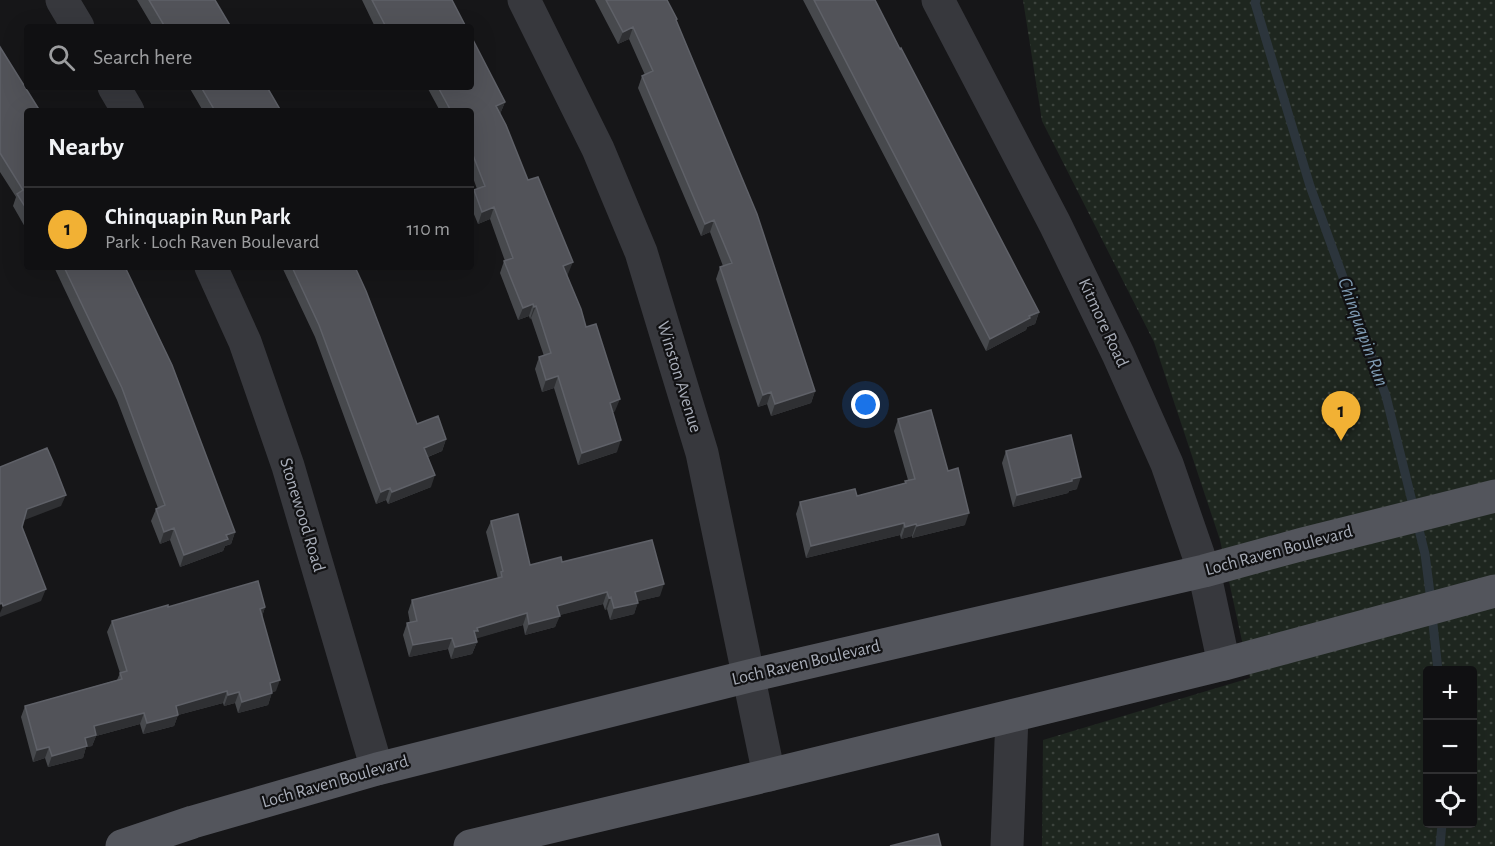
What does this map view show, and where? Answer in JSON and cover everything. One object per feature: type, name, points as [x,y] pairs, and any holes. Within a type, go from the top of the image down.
[{"type":"main road","name":"Loch Raven Boulevard","points":[[122,846],[193,822],[377,769],[748,676],[1204,571],[1495,496]]},
{"type":"main road","points":[[470,846],[519,840],[769,775],[1224,664],[1495,591]]},
{"type":"street","points":[[62,0],[76,24]]},
{"type":"street","name":"Winston Avenue","points":[[524,0],[598,149],[641,252],[702,453],[769,775]]},
{"type":"street","name":"Kitmore Road","points":[[938,0],[1055,224],[1118,354],[1167,464],[1204,571],[1224,664]]},
{"type":"street","points":[[116,90],[126,108]]},
{"type":"street","name":"Stonewood Road","points":[[212,270],[245,342],[288,466],[377,769]]},
{"type":"street","points":[[1007,846],[1012,716]]},
{"type":"shaded area","points":[[1023,0],[1495,0],[1495,846],[1042,846],[1043,740],[1250,678],[1220,540],[1154,342],[1042,121]]},
{"type":"building","points":[[149,0],[215,0],[229,24],[163,24]]},
{"type":"building","points":[[372,0],[452,0],[464,24],[384,24]]},
{"type":"building","points":[[606,0],[667,0],[677,19],[757,214],[815,391],[775,404],[771,392],[763,395],[720,267],[732,263],[714,220],[705,224],[642,76],[653,71],[633,27],[623,32]]},
{"type":"building","points":[[814,0],[875,0],[1039,312],[990,339]]},
{"type":"building","points":[[474,42],[505,102],[496,106],[528,180],[538,177],[573,262],[563,266],[586,327],[596,324],[620,399],[610,403],[621,440],[582,453],[558,376],[546,380],[539,357],[551,353],[536,306],[534,307],[533,304],[523,308],[504,261],[513,258],[494,207],[482,212],[474,190],[485,186],[474,158],[474,108],[449,108],[440,90],[474,90]]},
{"type":"building","points":[[0,47],[24,85],[24,90],[27,90],[38,108],[24,108],[24,205],[17,194],[23,190],[0,153]]},
{"type":"building","points":[[203,90],[269,90],[279,108],[213,108]]},
{"type":"building","points":[[65,270],[126,270],[172,365],[235,532],[226,535],[228,539],[184,555],[174,528],[164,532],[156,509],[165,505],[122,388]]},
{"type":"building","points":[[293,270],[356,270],[417,424],[438,416],[446,439],[424,448],[435,475],[392,492],[390,488],[381,492],[319,325]]},
{"type":"building","points":[[931,410],[948,471],[958,468],[969,513],[917,526],[916,524],[905,527],[904,523],[811,546],[800,502],[855,489],[857,496],[915,479],[898,419]]},
{"type":"building","points":[[1071,435],[1081,477],[1017,495],[1006,451]]},
{"type":"building","points":[[47,448],[66,495],[27,509],[22,527],[46,589],[3,606],[2,603],[0,604],[0,467]]},
{"type":"building","points":[[518,514],[530,565],[561,557],[562,562],[652,540],[664,584],[635,592],[638,603],[614,608],[607,592],[557,606],[560,616],[529,624],[527,613],[477,628],[478,631],[474,631],[477,642],[455,647],[452,638],[413,645],[407,623],[417,621],[412,600],[502,577],[501,572],[503,571],[491,521]]},
{"type":"building","points":[[258,581],[265,607],[260,609],[280,680],[270,683],[272,693],[242,702],[239,692],[228,695],[227,691],[176,706],[178,715],[163,719],[147,723],[144,713],[94,726],[96,735],[85,738],[87,746],[52,756],[49,747],[37,750],[25,706],[122,679],[120,673],[127,671],[112,621]]},
{"type":"building","points":[[938,834],[941,846],[890,846]]},
{"type":"waterway","name":"Chinquapin Run","points":[[1256,0],[1310,186],[1386,396],[1425,554],[1431,601]]},
{"type":"waterway","name":"Chinquapin Run","points":[[1432,615],[1438,666]]},
{"type":"waterway","name":"Chinquapin Run","points":[[1440,846],[1442,828]]},
{"type":"place","name":"Chinquapin Run Park","points":[[1341,441]]}]
